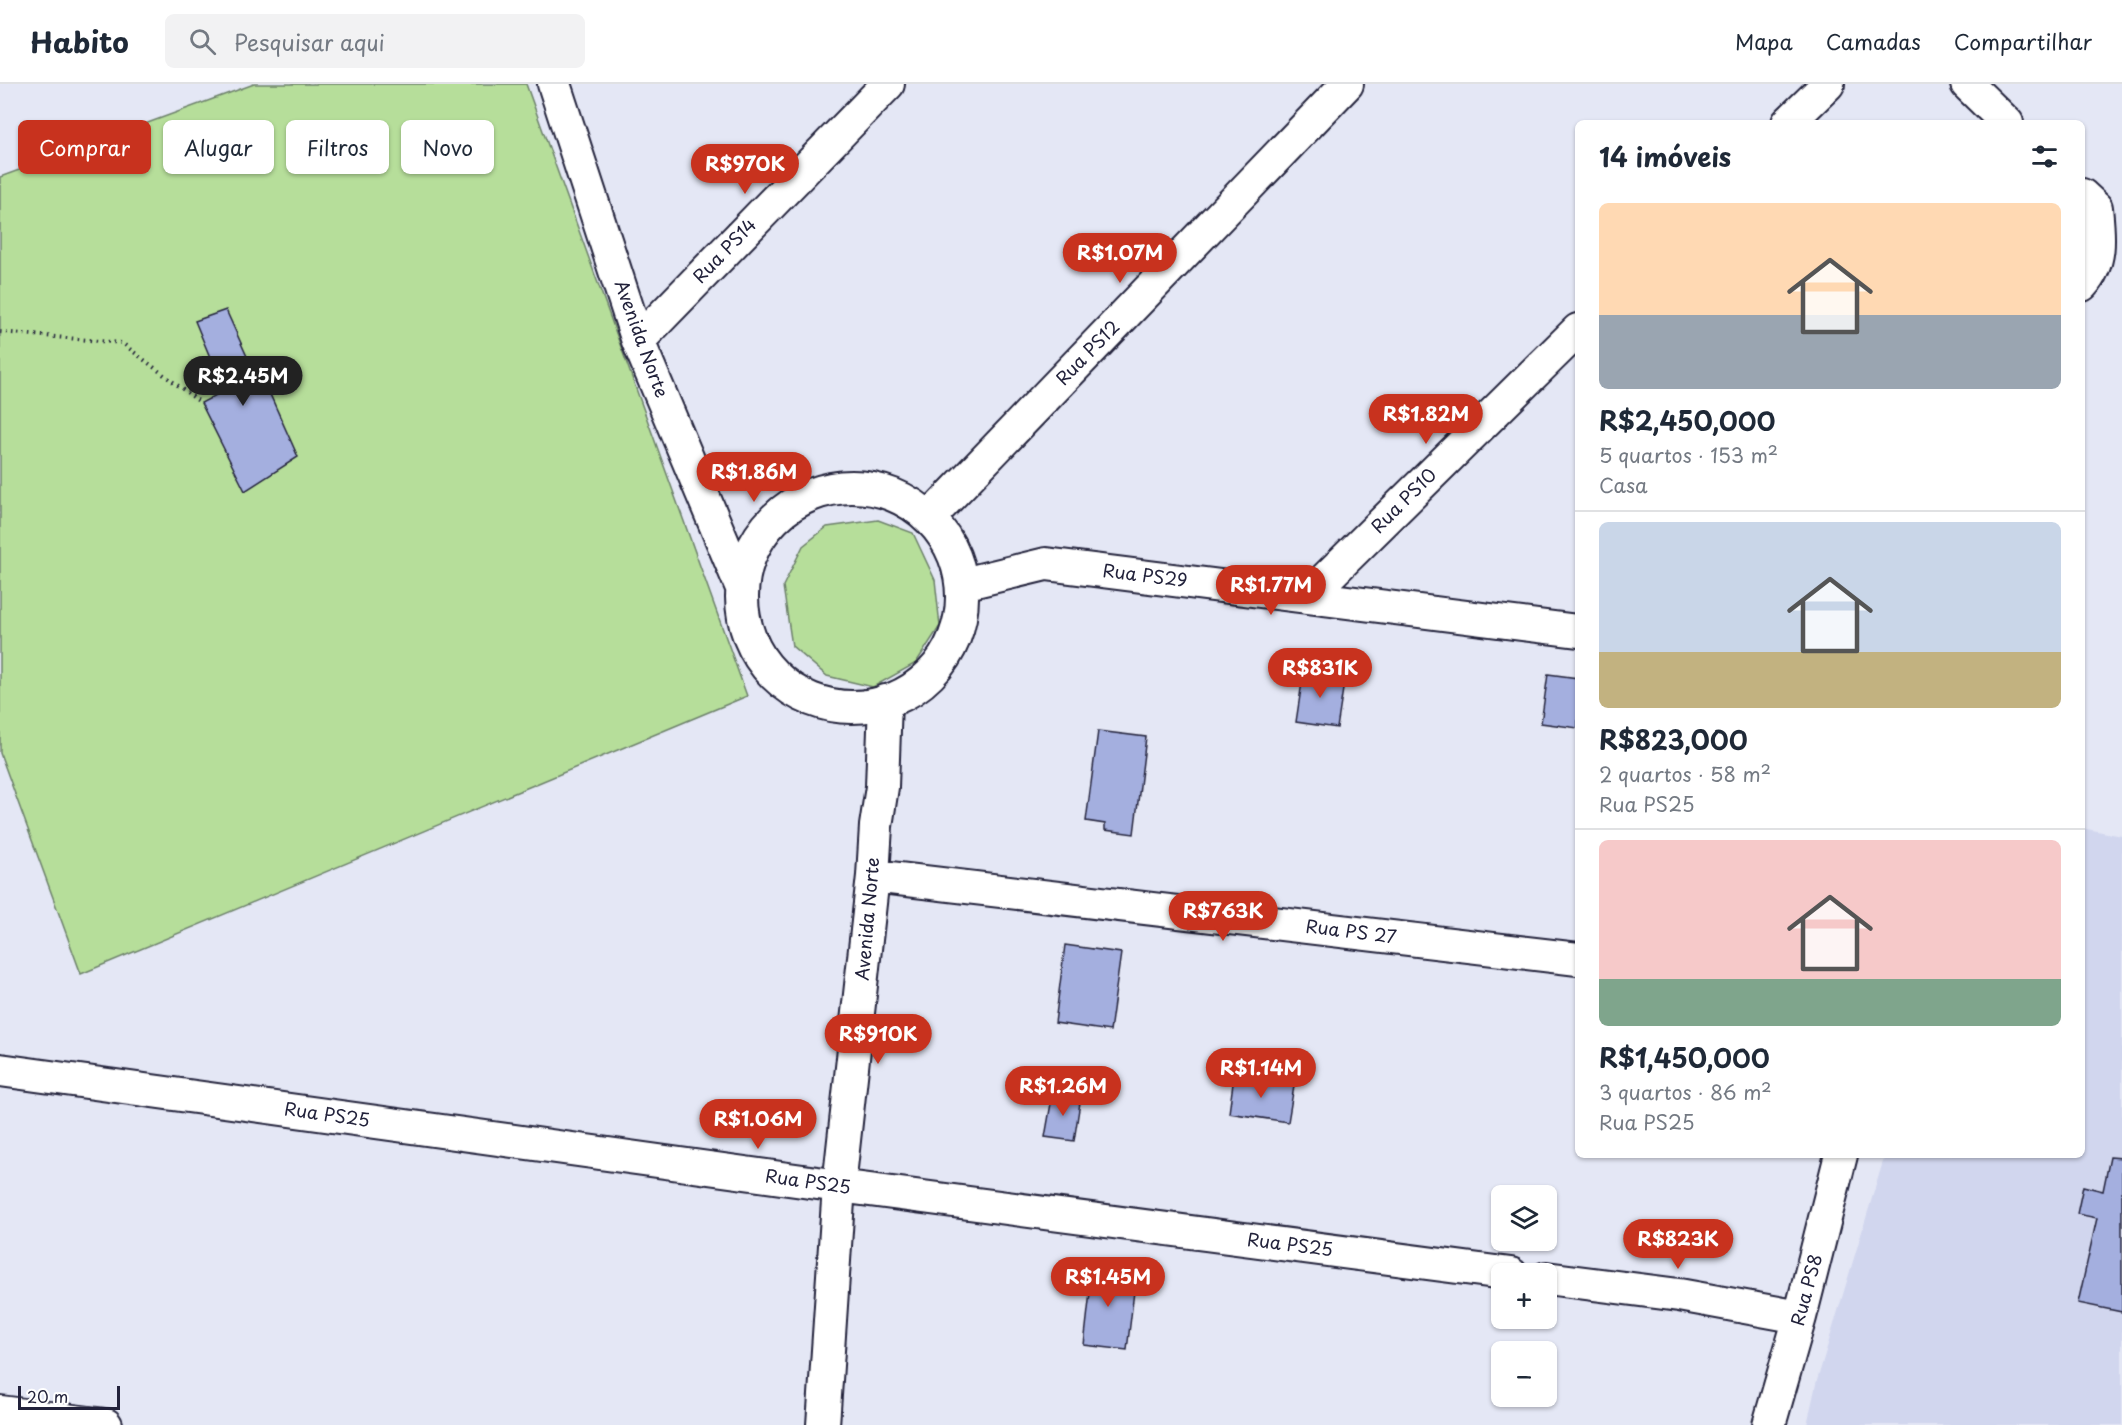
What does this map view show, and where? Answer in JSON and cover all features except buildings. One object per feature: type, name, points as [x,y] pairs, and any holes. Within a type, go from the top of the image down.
[{"type":"street","name":"Avenida Norte","points":[[554,84],[638,340],[742,588]]},
{"type":"street","name":"Rua PS14","points":[[638,340],[888,84]]},
{"type":"street","name":"Rua PS12","points":[[929,518],[1347,84]]},
{"type":"street","points":[[1791,120],[1828,84]]},
{"type":"street","points":[[1967,84],[2004,120]]},
{"type":"street","points":[[2085,282],[2094,272],[2098,237],[2089,202]]},
{"type":"street","name":"Rua PS10","points":[[1308,596],[1575,333]]},
{"type":"street","points":[[841,487],[877,489],[911,503],[929,518],[954,554],[963,584],[962,617],[951,647],[932,674],[906,693],[873,706],[838,706],[803,697],[775,676],[753,648],[742,615],[742,580],[753,546],[775,517],[805,496],[841,487]]},
{"type":"street","name":"Rua PS29","points":[[963,584],[1046,564],[1575,631]]},
{"type":"street","name":"Avenida Norte","points":[[823,1425],[839,1186],[882,787],[885,700]]},
{"type":"street","name":"Rua PS 27","points":[[873,876],[1575,959]]},
{"type":"street","name":"Rua PS25","points":[[0,1070],[839,1186],[1491,1272]]},
{"type":"street","name":"Rua PS8","points":[[1769,1425],[1800,1317],[1840,1158]]},
{"type":"street","points":[[1557,1279],[1679,1295],[1800,1317]]},
{"type":"street","points":[[0,1412],[106,1425]]},
{"type":"path","points":[[0,332],[122,343],[201,403]]},
{"type":"shaded area","points":[[2085,829],[2122,836],[2122,1425],[1807,1425],[1816,1384],[1884,1158],[2085,1158]]},
{"type":"green space","points":[[254,84],[526,84],[747,696],[81,974],[0,753],[0,177],[18,170],[18,174],[151,174],[151,122]]},
{"type":"green space","points":[[878,520],[913,533],[935,580],[940,626],[916,663],[873,687],[827,676],[792,646],[783,586],[803,546],[827,527]]}]
